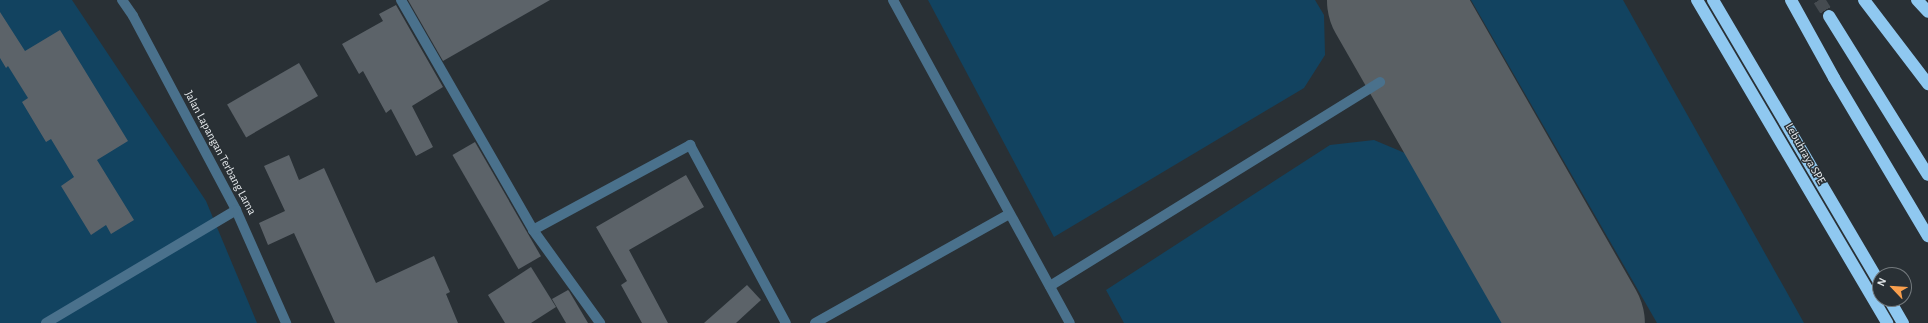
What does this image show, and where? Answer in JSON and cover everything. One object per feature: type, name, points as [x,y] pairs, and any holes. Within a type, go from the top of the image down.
[{"type":"highway","name":"Lebuhraya SPE","points":[[1697,0],[1887,323]]},
{"type":"highway","name":"Lebuhraya SPE","points":[[1712,0],[1872,270]]},
{"type":"highway","points":[[1791,0],[1834,78],[1928,236]]},
{"type":"highway","points":[[1864,0],[1928,84]]},
{"type":"highway","points":[[1917,0],[1928,12]]},
{"type":"highway","points":[[1829,16],[1928,175]]},
{"type":"highway","points":[[1894,307],[1903,323]]},
{"type":"street","name":"Jalan Lapangan Terbang Lama","points":[[122,0],[133,16],[236,210],[286,323]]},
{"type":"street","points":[[401,0],[533,230],[600,323]]},
{"type":"street","points":[[892,0],[1070,323]]},
{"type":"street","points":[[1050,286],[1380,82]]},
{"type":"street","points":[[533,230],[690,145],[786,323]]},
{"type":"street","points":[[46,323],[236,210]]},
{"type":"street","points":[[815,323],[1009,214]]},
{"type":"shaded area","points":[[0,0],[72,0],[206,201],[257,323],[0,323]]},
{"type":"shaded area","points":[[928,0],[1315,0],[1324,15],[1325,55],[1304,88],[1054,237]]},
{"type":"shaded area","points":[[1471,0],[1623,0],[1804,323],[1657,323]]},
{"type":"shaded area","points":[[1374,140],[1412,156],[1508,323],[1124,323],[1106,290],[1330,145]]},
{"type":"building","points":[[408,0],[550,0],[443,61]]},
{"type":"building","points":[[396,5],[443,87],[412,106],[433,147],[416,156],[391,109],[386,113],[363,71],[359,74],[342,44],[383,21],[379,14]]},
{"type":"building","points":[[0,12],[25,51],[60,30],[128,141],[97,160],[134,220],[111,234],[106,225],[91,235],[61,186],[74,177],[51,139],[46,142],[22,102],[28,98],[8,66],[6,68],[0,58]]},
{"type":"building","points":[[299,63],[318,96],[246,137],[227,104]]},
{"type":"building","points":[[475,142],[541,256],[518,269],[452,155]]},
{"type":"building","points":[[289,155],[299,180],[324,168],[376,283],[434,256],[450,292],[446,294],[458,323],[335,323],[294,233],[268,245],[259,223],[285,211],[264,166]]},
{"type":"building","points":[[686,175],[704,207],[629,250],[668,323],[642,323],[621,285],[627,281],[596,227]]},
{"type":"building","points":[[531,267],[556,307],[531,323],[505,323],[488,295]]},
{"type":"building","points":[[747,285],[761,300],[736,323],[704,323]]},
{"type":"building","points":[[568,290],[588,323],[566,323],[552,299]]},
{"type":"runway","points":[[1393,0],[1578,323]]},
{"type":"tunnel","points":[[1819,0],[1829,16]]}]
